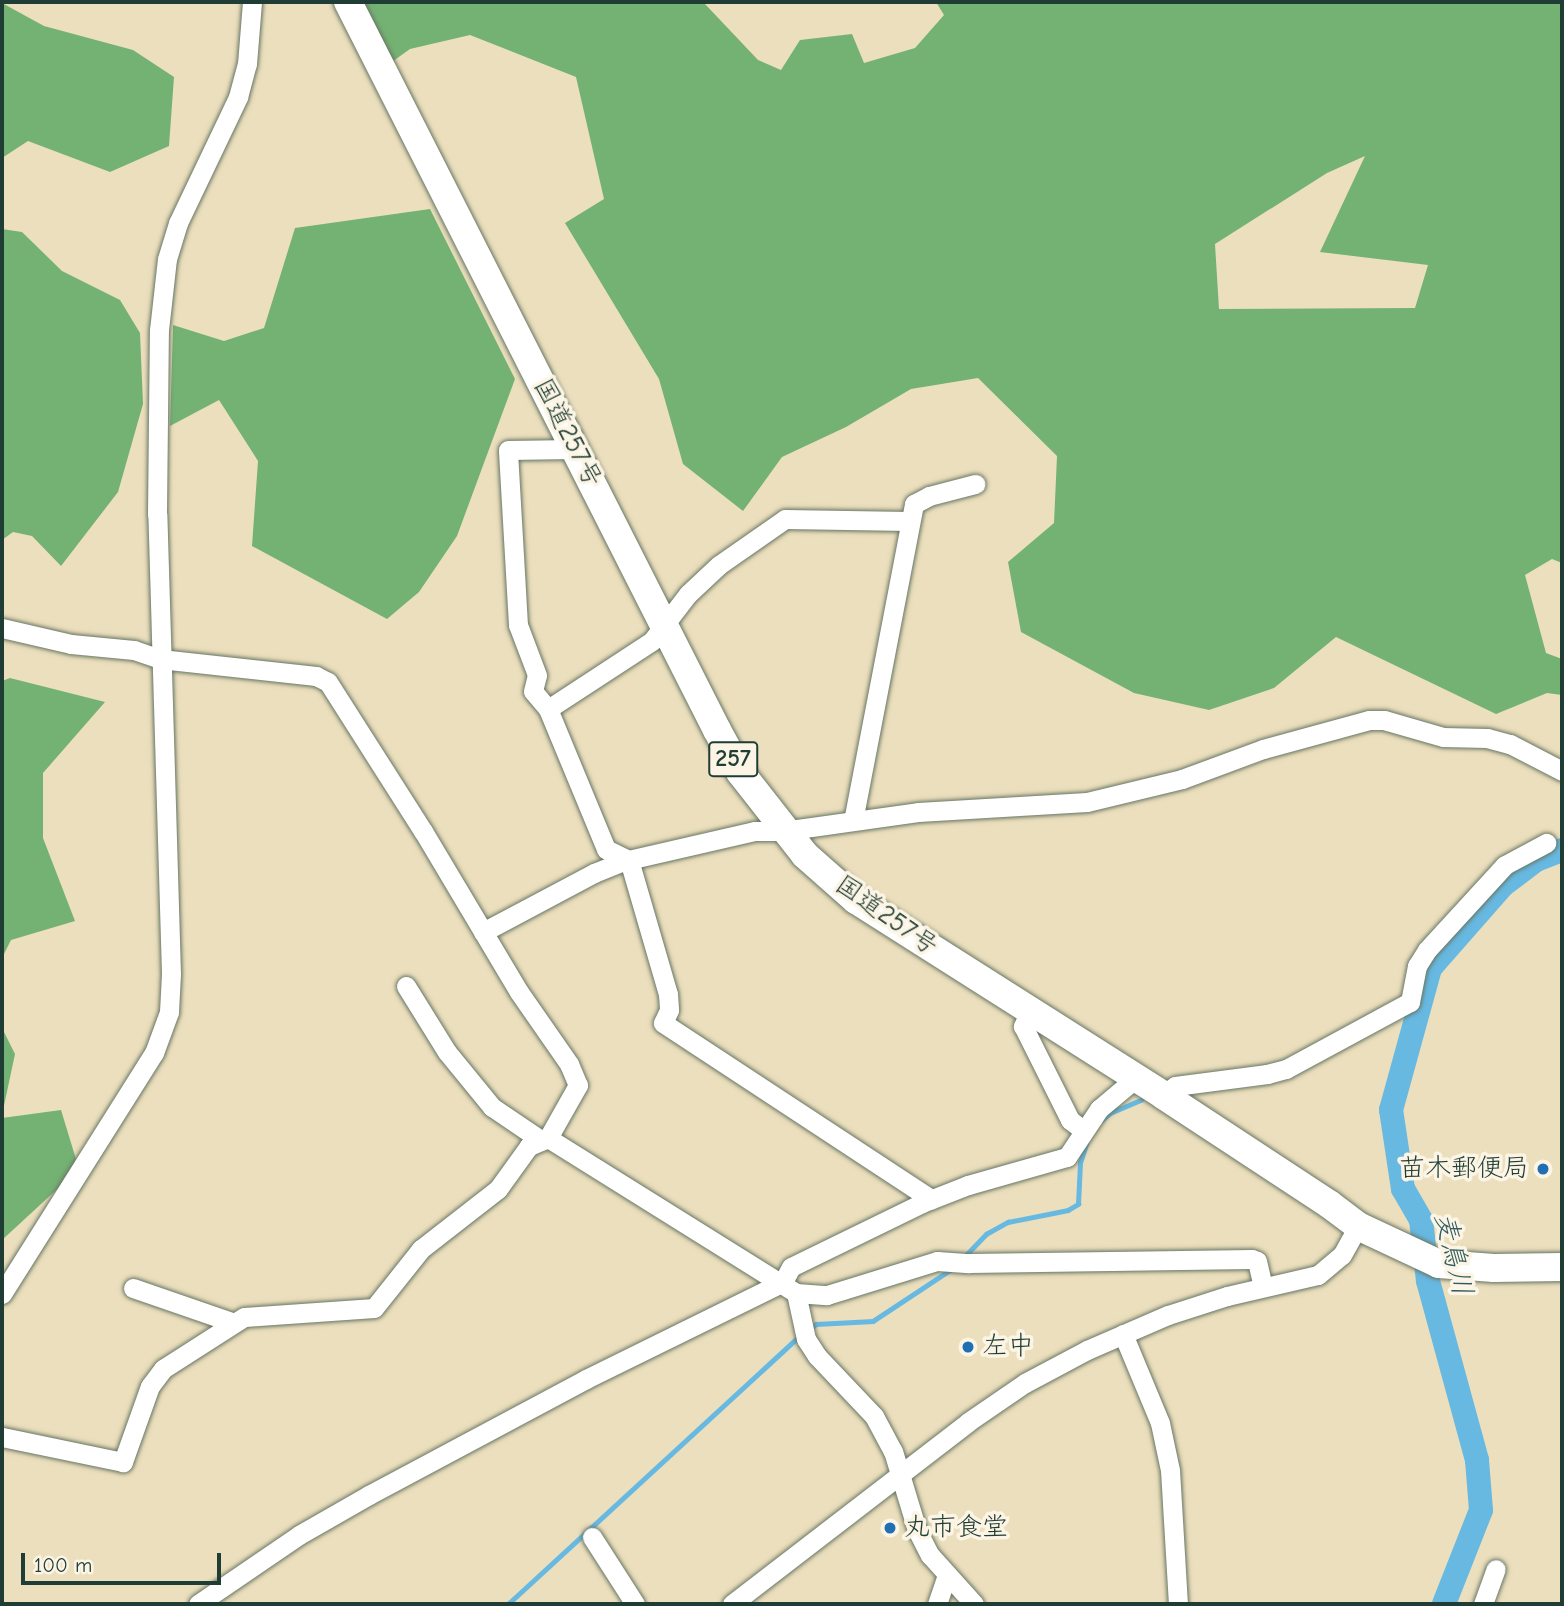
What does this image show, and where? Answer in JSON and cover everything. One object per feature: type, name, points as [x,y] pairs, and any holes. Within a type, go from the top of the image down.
[{"type":"highway","name":"国道257号","points":[[348,2],[740,772],[783,831],[856,901],[1163,1095],[1358,1226],[1427,1258],[1494,1268],[1562,1267]]},
{"type":"street","points":[[2,1294],[154,1053],[169,1012],[171,974],[157,514],[159,330],[167,259],[178,223],[238,97],[247,64],[252,2]]},
{"type":"street","points":[[574,449],[508,450],[518,625],[537,675],[533,691],[548,709],[606,849],[629,860],[668,994],[669,1010],[663,1023],[931,1199]]},
{"type":"street","points":[[853,821],[914,505],[929,495],[975,484]]},
{"type":"street","points":[[548,709],[652,641],[688,594],[719,565],[785,519],[909,521]]},
{"type":"street","points":[[2,628],[71,644],[134,650],[160,659],[316,676],[328,682],[416,819],[483,932],[569,1064],[578,1085],[545,1139],[529,1146],[498,1188],[484,1202],[421,1249],[374,1308],[244,1317],[232,1322],[163,1369],[150,1386],[122,1462],[2,1437]]},
{"type":"street","points":[[483,932],[594,873],[629,860],[755,831],[783,831],[918,812],[1087,802],[1147,789],[1263,749],[1369,720],[1394,723],[1443,737],[1487,737],[1510,744],[1562,771]]},
{"type":"street","points":[[1163,1095],[1175,1086],[1286,1069],[1409,1002],[1417,966],[1427,950],[1505,865],[1546,843]]},
{"type":"street","points":[[406,986],[447,1052],[492,1107],[790,1288],[827,1295],[931,1262],[1252,1259],[1257,1261],[1263,1286]]},
{"type":"street","points":[[1030,1011],[1023,1026],[1070,1120],[1083,1130]]},
{"type":"street","points":[[974,1604],[930,1555],[917,1530],[893,1451],[874,1416],[817,1356],[803,1329],[790,1288],[791,1267],[931,1199],[968,1185],[1067,1157],[1099,1109],[1136,1078]]},
{"type":"street","points":[[732,1604],[968,1422],[1025,1383],[1168,1315],[1263,1286],[1318,1275],[1332,1267],[1342,1255],[1358,1226]]},
{"type":"street","points":[[133,1288],[232,1322]]},
{"type":"street","points":[[198,1604],[299,1535],[414,1470],[586,1379],[790,1288]]},
{"type":"street","points":[[1124,1334],[1160,1423],[1170,1470],[1178,1604]]},
{"type":"street","points":[[592,1537],[635,1604]]},
{"type":"street","points":[[1483,1604],[1496,1569]]},
{"type":"street","points":[[937,1604],[947,1575]]},
{"type":"green space","points":[[357,2],[706,2],[758,60],[781,70],[800,40],[852,34],[864,63],[915,48],[944,15],[936,2],[1562,2],[1562,563],[1552,559],[1525,575],[1546,653],[1562,659],[1562,695],[1547,693],[1496,714],[1336,637],[1274,688],[1209,710],[1134,693],[1021,632],[1008,562],[1054,523],[1057,456],[978,378],[911,389],[846,427],[782,457],[743,511],[683,464],[659,379],[565,223],[604,199],[576,77],[470,35],[410,49],[389,64]],"holes":[[[1365,156],[1320,252],[1428,265],[1415,308],[1219,309],[1215,244],[1327,173]]]},
{"type":"green space","points":[[2,3],[44,26],[133,50],[174,77],[169,146],[110,172],[28,141],[2,158]]},
{"type":"green space","points":[[430,209],[515,379],[457,536],[419,592],[387,619],[252,546],[258,461],[219,400],[170,426],[173,325],[224,341],[264,328],[295,228]]},
{"type":"green space","points":[[2,229],[22,232],[62,271],[120,300],[140,333],[143,404],[118,492],[61,566],[32,536],[13,532],[2,540]]},
{"type":"green space","points":[[10,678],[105,702],[43,773],[43,838],[75,921],[11,940],[2,958],[2,681]]},
{"type":"green space","points":[[2,1028],[15,1054],[2,1115]]},
{"type":"green space","points":[[61,1110],[79,1169],[2,1240],[2,1118]]},
{"type":"waterway","name":"麦鳥川","points":[[1444,1604],[1481,1510],[1477,1460],[1428,1281],[1421,1220],[1403,1189],[1391,1110],[1430,968],[1503,885],[1536,860],[1562,850]]},
{"type":"waterway","name":"麦鳥川","points":[[1411,1012],[1420,1007]]},
{"type":"waterway","points":[[1102,1120],[1110,1113],[1141,1100]]},
{"type":"waterway","points":[[964,1257],[986,1234],[1008,1222],[1068,1210],[1078,1204],[1080,1163],[1086,1144]]},
{"type":"waterway","points":[[811,1328],[816,1324],[873,1321],[953,1268]]},
{"type":"waterway","points":[[508,1604],[801,1335]]},
{"type":"place","name":"苗木郵便局","points":[[1543,1169]]},
{"type":"place","name":"左中","points":[[968,1347]]},
{"type":"place","name":"丸市食堂","points":[[890,1528]]}]
